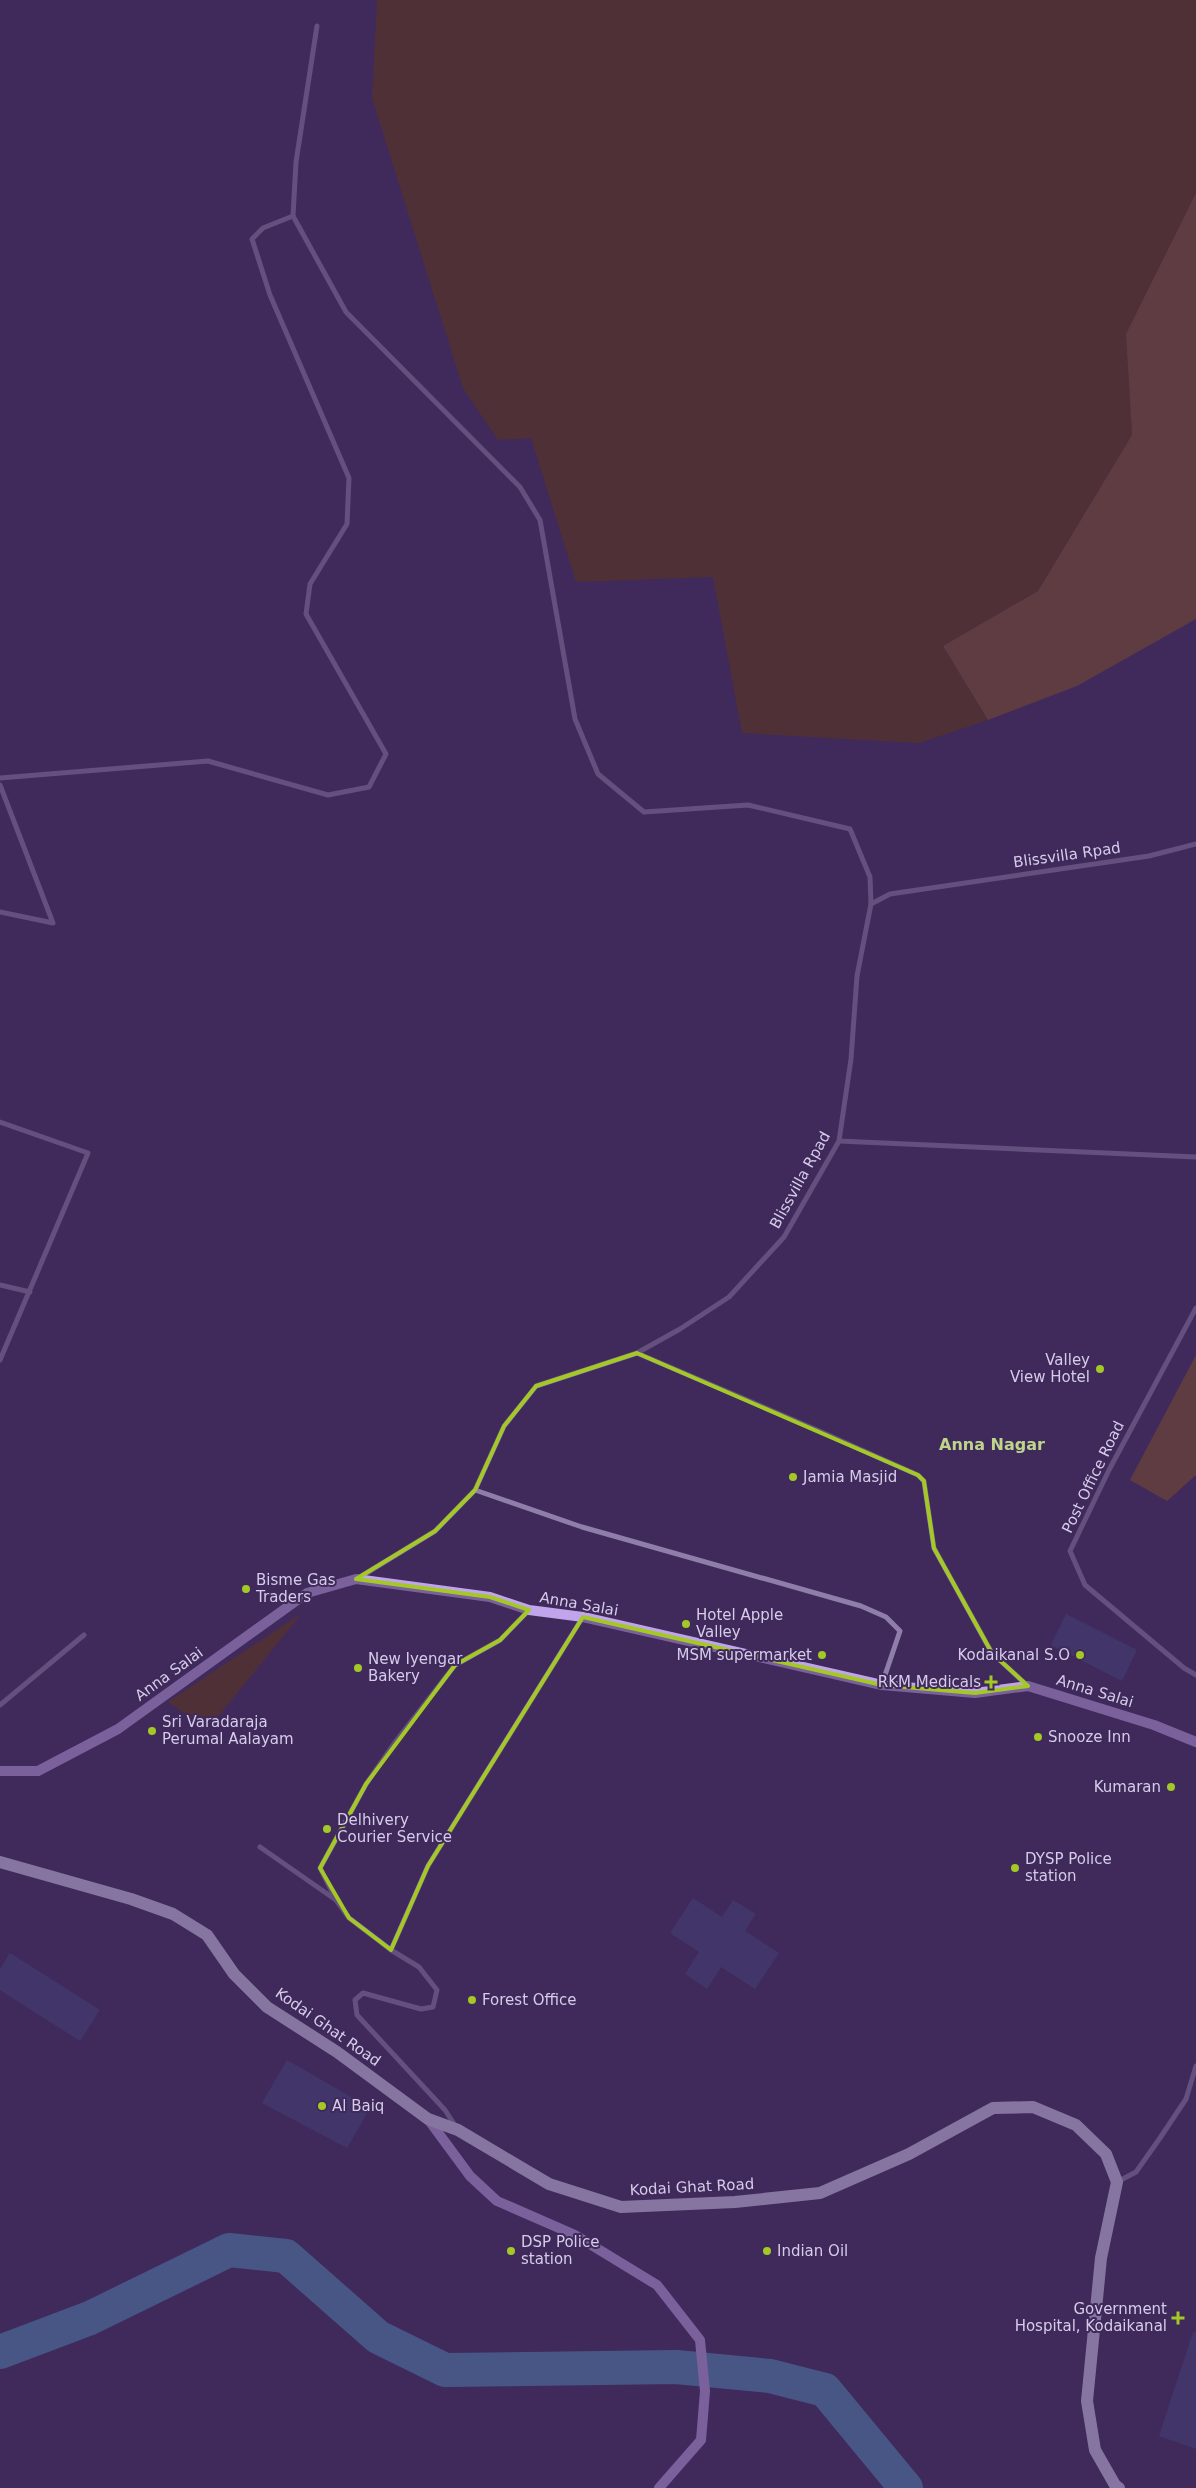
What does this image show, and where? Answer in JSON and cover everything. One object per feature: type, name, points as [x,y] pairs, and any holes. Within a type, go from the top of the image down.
[{"type":"main road","name":"Kodai Ghat Road","points":[[0,1862],[131,1899],[173,1914],[207,1935],[234,1974],[268,2007],[337,2052],[428,2118],[458,2130],[549,2184],[621,2206],[735,2202],[820,2193],[909,2154],[993,2108],[1033,2107],[1076,2125],[1106,2154],[1118,2182]]},
{"type":"main road","points":[[1118,2182],[1100,2258],[1087,2401],[1094,2450],[1115,2485],[1119,2488]]},
{"type":"street","points":[[318,26],[296,162],[293,216],[346,312],[520,487],[540,520],[575,719],[598,774],[644,812],[748,805],[850,829],[870,877],[871,904]]},
{"type":"street","points":[[0,778],[208,761],[328,795],[369,788],[386,754],[306,614],[310,584],[348,524],[349,478],[270,295],[252,239],[263,228],[293,216]]},
{"type":"street","points":[[0,785],[53,923],[0,912]]},
{"type":"street","name":"Blissvilla Rpad","points":[[356,1579],[435,1531],[475,1490],[504,1426],[536,1386],[637,1353],[680,1329],[729,1297],[784,1237],[839,1141],[851,1059],[858,976],[871,904],[890,894],[1149,856],[1196,844]]},
{"type":"street","points":[[0,1122],[88,1153],[0,1360]]},
{"type":"street","points":[[839,1141],[1196,1157]]},
{"type":"street","points":[[0,1285],[30,1292]]},
{"type":"street","name":"Post Office Road","points":[[1196,1308],[1109,1470],[1070,1551],[1085,1586],[1184,1668],[1196,1675]]},
{"type":"street","points":[[637,1353],[918,1475],[924,1481],[934,1548],[992,1653],[1028,1686]]},
{"type":"street","points":[[475,1490],[582,1526],[861,1606],[886,1617],[900,1630],[882,1685]]},
{"type":"street","name":"Anna Salai","points":[[0,1771],[38,1771],[118,1729],[307,1593],[356,1579],[490,1597],[529,1610],[584,1618],[882,1685],[975,1693],[1028,1686],[1154,1725],[1196,1742]]},
{"type":"street","points":[[458,2130],[445,2110],[357,2015],[355,2000],[363,1993],[421,2009],[433,2007],[437,1990],[419,1967],[391,1950],[349,1918],[336,1900],[320,1868],[366,1784],[455,1665],[500,1640],[529,1610]]},
{"type":"street","points":[[391,1950],[428,1866],[584,1618]]},
{"type":"street","points":[[0,1705],[84,1635]]},
{"type":"street","points":[[260,1847],[336,1900]]},
{"type":"street","points":[[1118,2182],[1136,2172],[1160,2138],[1186,2099],[1196,2066]]},
{"type":"street","points":[[428,2118],[470,2176],[497,2201],[575,2235],[657,2285],[700,2340],[705,2391],[701,2440],[659,2488]]},
{"type":"highlighted area","points":[[637,1353],[918,1475],[924,1481],[934,1548],[992,1653],[1028,1686],[975,1693],[882,1685],[583,1617],[428,1866],[391,1950],[349,1918],[320,1868],[366,1784],[455,1665],[500,1640],[529,1610],[490,1597],[356,1579],[435,1531],[475,1490],[504,1426],[536,1386]]},
{"type":"shaded area","points":[[377,0],[1196,0],[1196,193],[1126,334],[1132,435],[1038,591],[943,646],[988,720],[919,743],[742,733],[713,577],[576,582],[531,438],[498,440],[463,388],[372,98]]},
{"type":"shaded area","points":[[1196,193],[1196,619],[1077,686],[988,720],[943,646],[1038,591],[1132,435],[1126,334]]},
{"type":"shaded area","points":[[1196,1355],[1196,1475],[1167,1501],[1130,1480]]},
{"type":"shaded area","points":[[302,1613],[208,1729],[168,1702]]},
{"type":"building","points":[[1066,1614],[1137,1650],[1122,1681],[1051,1645]]},
{"type":"building","points":[[693,1898],[722,1917],[733,1900],[756,1914],[745,1931],[779,1953],[755,1989],[721,1967],[707,1989],[685,1974],[699,1952],[670,1933]]},
{"type":"building","points":[[10,1953],[100,2010],[80,2041],[0,1990],[0,1969]]},
{"type":"building","points":[[287,2060],[370,2108],[347,2148],[262,2103]]},
{"type":"building","points":[[1193,2332],[1196,2332],[1196,2449],[1159,2436]]},
{"type":"waterway","points":[[0,2352],[90,2318],[229,2250],[286,2256],[378,2337],[445,2370],[676,2367],[770,2376],[825,2390],[906,2488]]},
{"type":"place","name":"Valley View Hotel","points":[[1100,1369]]},
{"type":"place","name":"Jamia Masjid","points":[[793,1477]]},
{"type":"place","name":"Bisme Gas Traders","points":[[246,1589]]},
{"type":"place","name":"Hotel Apple Valley","points":[[686,1624]]},
{"type":"place","name":"MSM supermarket","points":[[822,1655]]},
{"type":"place","name":"Kodaikanal S.O","points":[[1080,1655]]},
{"type":"place","name":"New Iyengar Bakery","points":[[358,1668]]},
{"type":"place","name":"RKM Medicals","points":[[991,1682]]},
{"type":"place","name":"Sri Varadaraja Perumal Aalayam","points":[[152,1731]]},
{"type":"place","name":"Snooze Inn","points":[[1038,1737]]},
{"type":"place","name":"Kumaran","points":[[1171,1787]]},
{"type":"place","name":"Delhivery Courier Service","points":[[327,1829]]},
{"type":"place","name":"DYSP Police station","points":[[1015,1868]]},
{"type":"place","name":"Forest Office","points":[[472,2000]]},
{"type":"place","name":"Al Baiq","points":[[322,2106]]},
{"type":"place","name":"DSP Police station","points":[[511,2251]]},
{"type":"place","name":"Indian Oil","points":[[767,2251]]},
{"type":"place","name":"Government Hospital, Kodaikanal","points":[[1178,2318]]},
{"type":"district","name":"Anna Nagar","points":[[992,1444]]}]
